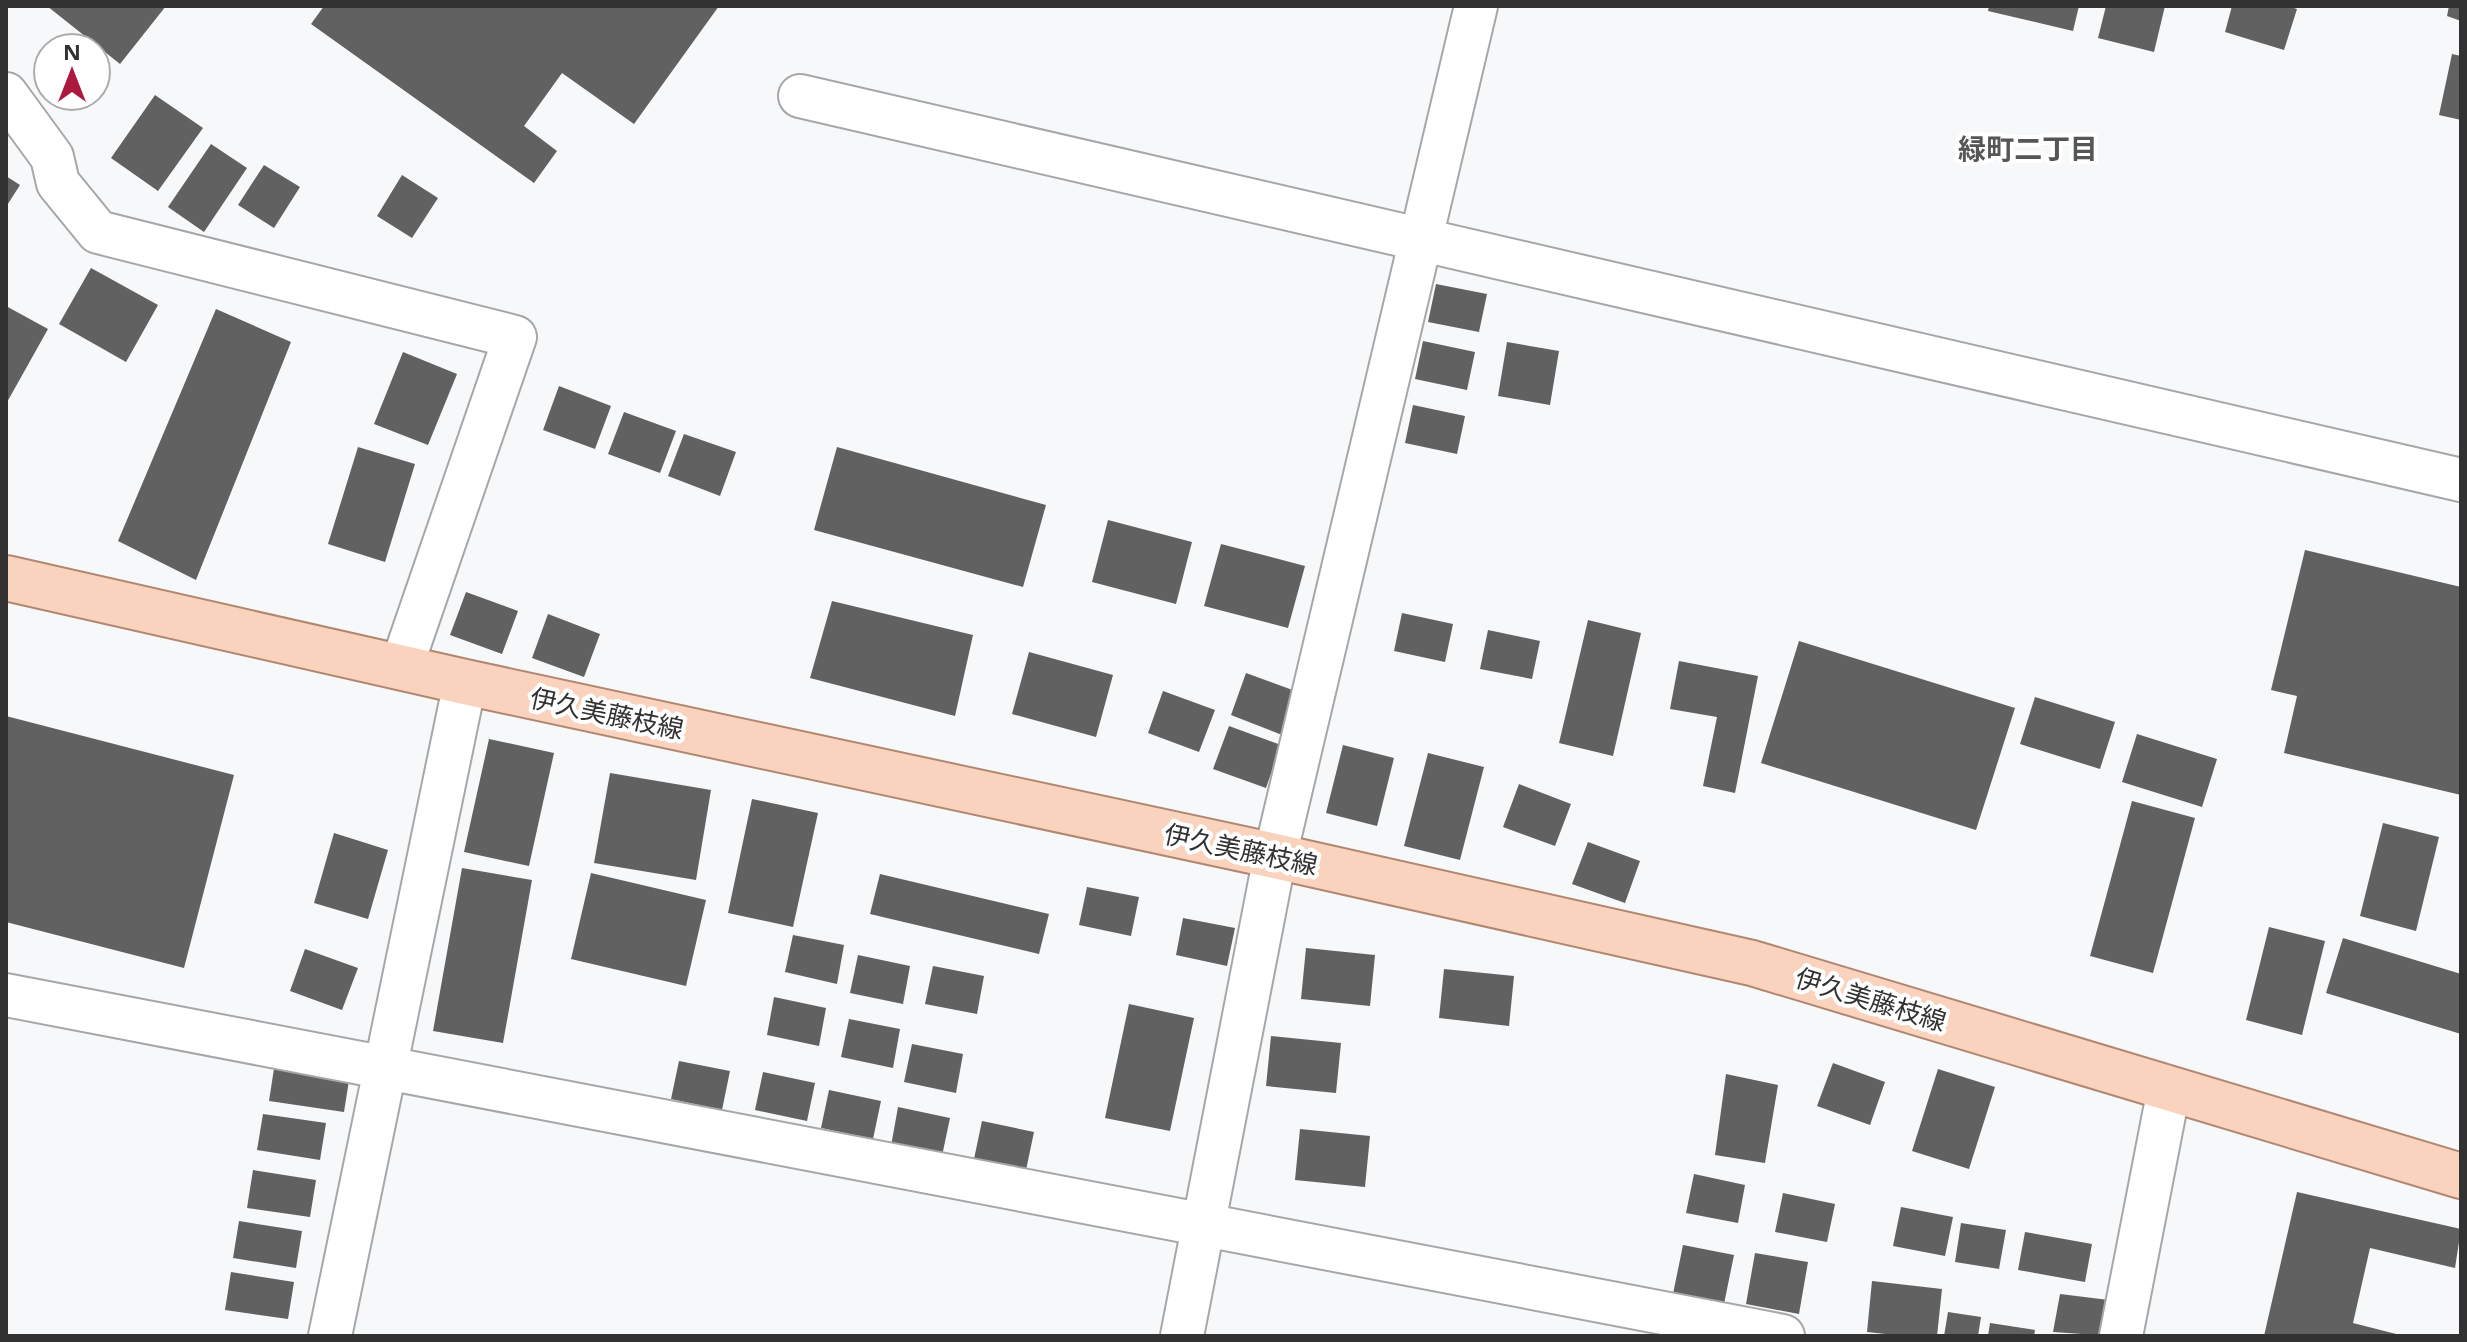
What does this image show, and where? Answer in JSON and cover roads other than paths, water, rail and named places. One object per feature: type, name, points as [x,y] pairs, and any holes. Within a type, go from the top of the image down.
[{"type":"main road","name":"伊久美藤枝線","points":[[6,578],[401,668],[1275,856],[1752,963],[2461,1176]]},
{"type":"street","points":[[1182,1336],[1275,856],[1476,6]]},
{"type":"street","points":[[6,94],[52,157],[58,183],[98,232],[515,337],[401,668]]},
{"type":"street","points":[[800,96],[2461,480]]},
{"type":"street","points":[[330,1336],[465,682]]},
{"type":"street","points":[[6,995],[1203,1226],[1642,1323],[1783,1336]]},
{"type":"street","points":[[2121,1336],[2169,1089]]},
{"type":"district","name":"緑町二丁目","points":[[2028,148]]}]
